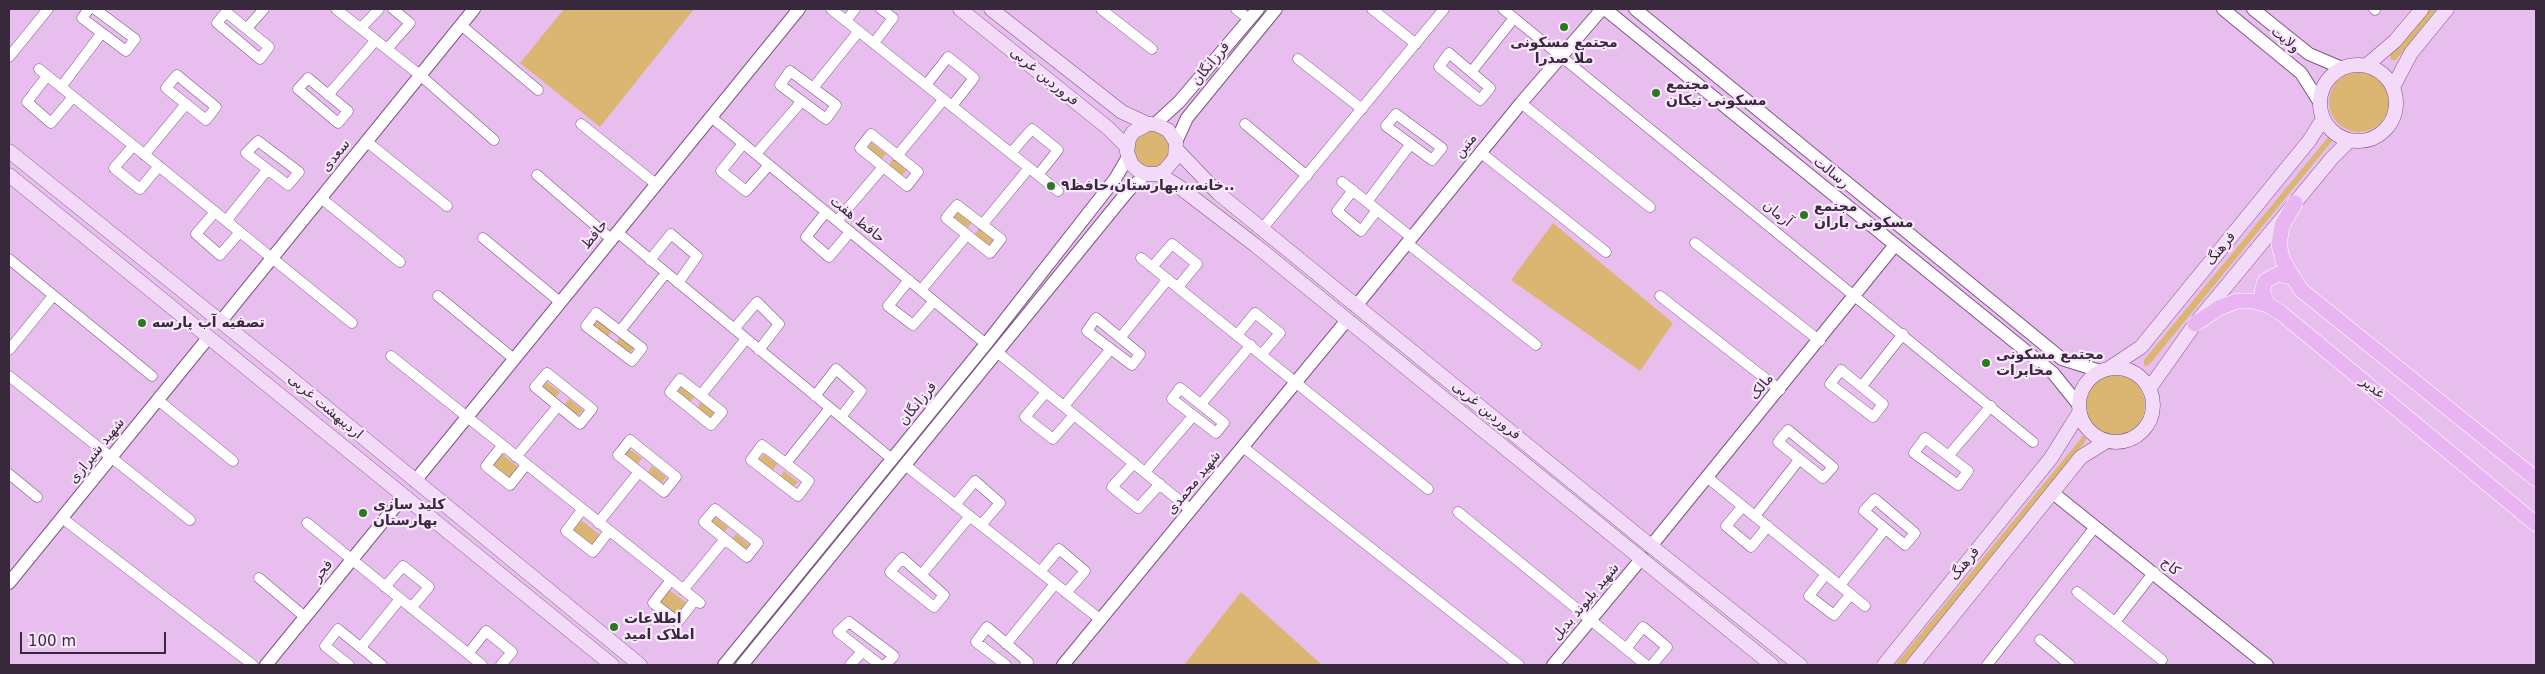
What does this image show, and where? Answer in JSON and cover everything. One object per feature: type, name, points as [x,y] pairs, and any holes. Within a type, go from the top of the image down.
[{"type":"main road","name":"فروردین غربی","points":[[960,9],[1108,128],[1127,152]]},
{"type":"main road","name":"فروردین غربی","points":[[991,9],[1122,112],[1152,124]]},
{"type":"main road","points":[[2367,65],[2396,41],[2422,9]]},
{"type":"main road","points":[[2394,86],[2412,53],[2447,9]]},
{"type":"main road","points":[[2359,64],[2367,65],[2383,73],[2394,86],[2396,112],[2388,127],[2375,138],[2350,140],[2334,133],[2324,119],[2320,103],[2324,86],[2328,78],[2342,68],[2359,64]]},
{"type":"main road","name":"فرهنگ","points":[[2104,370],[2141,347],[2309,141],[2324,119]]},
{"type":"main road","points":[[1152,124],[1168,130],[1176,146],[1171,165],[1152,174],[1138,170],[1127,152],[1134,132],[1152,124]]},
{"type":"main road","name":"فرهنگ","points":[[2149,389],[2195,324],[2332,158],[2350,140]]},
{"type":"main road","name":"فروردین غربی","points":[[1176,146],[1218,193],[1800,665]]},
{"type":"main road","name":"اردیبهشت غربی","points":[[9,151],[640,665]]},
{"type":"main road","name":"فروردین غربی","points":[[1152,174],[1178,186],[1255,245],[1772,665]]},
{"type":"main road","name":"اردیبهشت غربی","points":[[9,175],[612,665]]},
{"type":"main road","points":[[2296,203],[2282,226],[2279,236],[2283,261],[2291,277],[2301,290],[2536,479]]},
{"type":"main road","points":[[2268,306],[2262,292],[2265,281],[2278,274],[2291,277]]},
{"type":"main road","name":"غدیر","points":[[2195,324],[2219,308],[2237,301],[2254,301],[2281,313],[2536,524]]},
{"type":"main road","points":[[2124,369],[2132,372],[2145,382],[2149,389],[2153,405],[2144,428],[2131,438],[2115,442],[2107,441],[2092,434],[2079,408],[2087,382],[2104,370],[2124,369]]},
{"type":"main road","name":"فرهنگ","points":[[1884,664],[2051,458],[2079,408]]},
{"type":"main road","name":"فرهنگ","points":[[1913,665],[2081,457],[2107,441]]},
{"type":"street","points":[[9,57],[48,9]]},
{"type":"street","points":[[89,9],[82,18],[126,51],[135,39],[96,9]]},
{"type":"street","points":[[247,28],[264,9]]},
{"type":"street","points":[[336,9],[420,75],[494,140]]},
{"type":"street","points":[[361,28],[379,9]]},
{"type":"street","points":[[386,49],[410,23],[393,9]]},
{"type":"street","name":"سعدی","points":[[220,321],[474,9]]},
{"type":"street","name":"حافظ","points":[[415,481],[799,9]]},
{"type":"street","points":[[831,9],[1058,191]]},
{"type":"street","points":[[846,21],[855,9]]},
{"type":"street","points":[[874,43],[893,18],[881,9]]},
{"type":"street","points":[[1100,9],[1152,49]]},
{"type":"street","points":[[1236,9],[1249,19]]},
{"type":"street","name":"فرزانگان","points":[[1152,124],[1179,102],[1258,9]]},
{"type":"street","name":"فرزانگان","points":[[1176,146],[1187,118],[1276,9]]},
{"type":"street","points":[[1372,9],[1416,44]]},
{"type":"street","points":[[1262,229],[1444,9]]},
{"type":"street","name":"آرمان","points":[[1502,9],[2034,442]]},
{"type":"street","name":"متین","points":[[1356,306],[1480,152],[1603,9]]},
{"type":"street","name":"رسالت","points":[[1603,9],[2053,373],[2079,408]]},
{"type":"street","name":"رسالت","points":[[1635,9],[2062,359],[2104,370]]},
{"type":"street","name":"ولایت","points":[[2223,9],[2301,73],[2320,103]]},
{"type":"street","name":"ولایت","points":[[2253,9],[2309,54],[2342,68]]},
{"type":"street","points":[[226,12],[247,28],[269,48],[260,59],[216,23],[226,12]]},
{"type":"street","points":[[1472,71],[1514,18]]},
{"type":"street","points":[[461,25],[538,90]]},
{"type":"street","points":[[813,88],[859,31]]},
{"type":"street","points":[[61,87],[101,34]]},
{"type":"street","points":[[328,95],[376,40]]},
{"type":"street","points":[[1449,53],[1472,71],[1490,88],[1480,100],[1439,67],[1449,53]]},
{"type":"street","points":[[898,156],[948,102],[974,78],[948,57],[926,85]]},
{"type":"street","points":[[1298,59],[1362,109]]},
{"type":"street","points":[[39,69],[352,323]]},
{"type":"street","points":[[790,71],[836,106],[826,119],[802,101],[780,84],[790,71]]},
{"type":"street","points":[[177,75],[216,107],[206,120],[186,104],[166,88],[177,75]]},
{"type":"street","points":[[48,76],[27,102],[51,123],[73,97]]},
{"type":"street","points":[[308,78],[328,95],[348,111],[338,123],[298,90],[308,78]]},
{"type":"street","points":[[756,154],[802,101]]},
{"type":"street","points":[[1521,103],[1650,207]]},
{"type":"street","points":[[144,155],[186,104]]},
{"type":"street","points":[[1396,114],[1442,148],[1432,160],[1410,145],[1386,126],[1396,114]]},
{"type":"street","name":"حافظ هفت","points":[[710,117],[986,344]]},
{"type":"street","points":[[581,124],[656,184]]},
{"type":"street","points":[[1245,124],[1307,176]]},
{"type":"street","points":[[1011,153],[1032,129],[1058,150],[1038,175]]},
{"type":"street","points":[[871,134],[918,172],[906,186],[882,167],[860,148],[871,134]]},
{"type":"street","points":[[258,141],[299,172],[288,185],[267,170],[246,153],[258,141]]},
{"type":"street","points":[[366,141],[446,206]]},
{"type":"street","points":[[743,144],[721,171],[746,191],[769,165]]},
{"type":"street","points":[[1367,202],[1410,145]]},
{"type":"street","points":[[133,146],[114,168],[140,189],[159,166]]},
{"type":"street","name":"فرزانگان","points":[[724,665],[986,344],[1116,179],[1127,152]]},
{"type":"street","points":[[1480,152],[1606,252]]},
{"type":"street","points":[[837,221],[882,167]]},
{"type":"street","points":[[982,225],[1029,168]]},
{"type":"street","points":[[226,221],[267,170]]},
{"type":"street","name":"فرزانگان","points":[[742,665],[1135,183],[1152,174]]},
{"type":"street","points":[[537,175],[614,236],[650,260],[678,282],[892,459]]},
{"type":"street","points":[[1342,182],[1378,210],[1409,240],[1536,345]]},
{"type":"street","points":[[1353,190],[1337,211],[1361,231],[1378,210]]},
{"type":"street","points":[[321,198],[400,262]]},
{"type":"street","points":[[956,205],[1001,240],[990,253],[967,235],[946,218],[956,205]]},
{"type":"street","points":[[215,212],[196,234],[220,255],[240,232]]},
{"type":"street","points":[[826,212],[806,237],[830,257],[850,232]]},
{"type":"street","points":[[650,260],[671,234],[697,256],[678,282]]},
{"type":"street","points":[[921,290],[967,235]]},
{"type":"street","points":[[484,238],[560,302]]},
{"type":"street","points":[[1695,243],[1820,341]]},
{"type":"street","points":[[1152,267],[1172,244],[1197,264],[1178,287]]},
{"type":"street","name":"مالک","points":[[1651,546],[1820,341],[1895,245]]},
{"type":"street","points":[[1140,258],[1297,382],[1428,489]]},
{"type":"street","points":[[9,259],[152,376]]},
{"type":"street","points":[[620,331],[666,273]]},
{"type":"street","points":[[1120,338],[1168,279]]},
{"type":"street","points":[[909,280],[888,306],[913,325],[934,301]]},
{"type":"street","points":[[9,350],[53,296]]},
{"type":"street","points":[[438,296],[514,359]]},
{"type":"street","points":[[1660,296],[1780,390]]},
{"type":"street","points":[[734,329],[756,302],[779,324],[759,350]]},
{"type":"street","points":[[596,313],[620,331],[642,348],[632,361],[586,326],[596,313]]},
{"type":"street","points":[[1237,335],[1255,313],[1280,333],[1262,354]]},
{"type":"street","points":[[1096,318],[1140,356],[1131,366],[1110,350],[1086,329],[1096,318]]},
{"type":"street","name":"شهید محمدی","points":[[1064,665],[1347,320]]},
{"type":"street","points":[[1862,386],[1902,334]]},
{"type":"street","name":"شهید شیرازی","points":[[10,580],[208,338]]},
{"type":"street","points":[[701,395],[746,339]]},
{"type":"street","points":[[1201,404],[1250,345]]},
{"type":"street","points":[[1064,406],[1110,350]]},
{"type":"street","points":[[997,352],[1191,510]]},
{"type":"street","points":[[392,356],[466,418],[516,457],[598,523],[609,531],[671,580],[698,602],[678,622],[653,603],[671,580]]},
{"type":"street","points":[[816,396],[836,370],[861,391],[840,417]]},
{"type":"street","points":[[1841,370],[1862,386],[1883,404],[1873,417],[1830,384],[1841,370]]},
{"type":"street","points":[[547,373],[592,410],[580,424],[558,406],[535,388],[547,373]]},
{"type":"street","points":[[9,376],[190,520]]},
{"type":"street","points":[[680,379],[701,395],[722,412],[711,425],[670,392],[680,379]]},
{"type":"street","points":[[1181,388],[1224,424],[1215,434],[1193,416],[1172,398],[1181,388]]},
{"type":"street","points":[[1046,392],[1025,418],[1053,439],[1074,415]]},
{"type":"street","points":[[158,400],[233,461]]},
{"type":"street","points":[[516,457],[558,406]]},
{"type":"street","points":[[1949,455],[1991,406]]},
{"type":"street","points":[[786,464],[830,408]]},
{"type":"street","points":[[1145,472],[1193,416]]},
{"type":"street","points":[[1788,430],[1833,467],[1823,478],[1800,460],[1778,442],[1788,430]]},
{"type":"street","points":[[1925,438],[1949,455],[1968,471],[1958,485],[1914,452],[1925,438]]},
{"type":"street","points":[[630,440],[676,477],[664,492],[639,472],[618,455],[630,440]]},
{"type":"street","points":[[762,445],[786,464],[809,481],[798,496],[751,460],[762,445]]},
{"type":"street","points":[[502,446],[486,466],[510,485],[526,465]]},
{"type":"street","points":[[1243,447],[1519,665]]},
{"type":"street","points":[[1755,516],[1800,460]]},
{"type":"street","points":[[1134,463],[1112,487],[1138,508],[1160,484]]},
{"type":"street","points":[[905,465],[1100,620]]},
{"type":"street","points":[[598,523],[639,472]]},
{"type":"street","points":[[9,474],[37,497]]},
{"type":"street","points":[[1708,478],[1865,606]]},
{"type":"street","points":[[955,505],[975,481],[1000,503],[981,525]]},
{"type":"street","name":"کاج","points":[[2053,493],[2154,572],[2267,665]]},
{"type":"street","name":"فجر","points":[[266,665],[403,496]]},
{"type":"street","points":[[1874,499],[1915,533],[1905,545],[1885,529],[1864,511],[1874,499]]},
{"type":"street","points":[[1743,506],[1726,526],[1751,547],[1768,526]]},
{"type":"street","points":[[715,509],[758,543],[747,557],[725,539],[704,522],[715,509]]},
{"type":"street","points":[[582,510],[566,532],[593,552],[609,531]]},
{"type":"street","points":[[1458,512],[1646,665]]},
{"type":"street","points":[[922,574],[970,516]]},
{"type":"street","points":[[62,518],[253,665]]},
{"type":"street","points":[[307,523],[482,665]]},
{"type":"street","points":[[1987,665],[2095,527]]},
{"type":"street","points":[[1840,585],[1885,529]]},
{"type":"street","points":[[683,590],[725,539]]},
{"type":"street","points":[[1040,572],[1059,549],[1085,571],[1066,593]]},
{"type":"street","points":[[902,558],[922,574],[944,594],[934,607],[890,572],[902,558]]},
{"type":"street","name":"شهید بلیوند بدیل","points":[[1553,665],[1642,558]]},
{"type":"street","points":[[385,587],[403,566],[429,587],[411,608]]},
{"type":"street","points":[[2115,622],[2154,572]]},
{"type":"street","points":[[1826,574],[1809,596],[1834,615],[1851,594]]},
{"type":"street","points":[[259,578],[305,617]]},
{"type":"street","points":[[1006,644],[1055,584]]},
{"type":"street","points":[[2077,592],[2162,660]]},
{"type":"street","points":[[361,648],[400,600]]},
{"type":"street","points":[[880,665],[838,632],[849,622],[894,656],[886,665]]},
{"type":"street","points":[[1006,665],[976,642],[987,627],[1028,662],[1025,665]]},
{"type":"street","points":[[1626,649],[1643,627],[1667,647],[1652,665]]},
{"type":"street","points":[[349,665],[325,646],[338,629],[382,665]]},
{"type":"street","points":[[468,654],[486,631],[512,652],[501,665]]},
{"type":"street","points":[[2040,640],[2070,665]]},
{"type":"street","points":[[850,665],[862,652]]},
{"type":"shaded area","points":[[564,9],[694,9],[600,127],[520,63]]},
{"type":"shaded area","points":[[2428,9],[2437,9],[2396,60],[2391,60],[2390,55]]},
{"type":"shaded area","points":[[2359,72],[2376,77],[2384,85],[2389,102],[2384,119],[2376,127],[2359,132],[2342,127],[2334,119],[2329,102],[2334,85],[2342,77]]},
{"type":"shaded area","points":[[1152,131],[1159,132],[1165,136],[1169,142],[1169,156],[1165,162],[1159,166],[1152,167],[1145,166],[1139,162],[1135,156],[1134,149],[1135,142],[1139,136],[1145,132]]},
{"type":"shaded area","points":[[2330,135],[2333,137],[2332,141],[2149,365],[2144,366],[2144,360]]},
{"type":"shaded area","points":[[872,143],[886,154],[881,159],[868,149]]},
{"type":"shaded area","points":[[893,159],[907,170],[902,175],[889,165]]},
{"type":"shaded area","points":[[958,212],[972,222],[968,228],[954,217]]},
{"type":"shaded area","points":[[1553,223],[1673,323],[1640,371],[1511,280]]},
{"type":"shaded area","points":[[979,229],[993,240],[988,245],[974,235]]},
{"type":"shaded area","points":[[595,318],[612,331],[607,337],[591,324]]},
{"type":"shaded area","points":[[620,337],[634,348],[629,353],[616,343]]},
{"type":"shaded area","points":[[2115,375],[2132,380],[2140,388],[2145,405],[2140,422],[2132,430],[2115,435],[2098,430],[2090,422],[2085,405],[2090,388],[2098,380]]},
{"type":"shaded area","points":[[546,382],[560,392],[555,398],[542,388]]},
{"type":"shaded area","points":[[681,385],[695,396],[690,402],[677,391]]},
{"type":"shaded area","points":[[569,399],[583,410],[578,415],[564,405]]},
{"type":"shaded area","points":[[701,402],[715,412],[711,418],[697,408]]},
{"type":"shaded area","points":[[2083,436],[2086,438],[2085,442],[1904,665],[1895,665]]},
{"type":"shaded area","points":[[628,448],[642,458],[638,464],[624,453]]},
{"type":"shaded area","points":[[501,453],[520,469],[509,481],[490,465]]},
{"type":"shaded area","points":[[764,454],[777,464],[773,470],[759,460]]},
{"type":"shaded area","points":[[652,466],[666,477],[662,483],[648,472]]},
{"type":"shaded area","points":[[784,471],[798,482],[793,487],[780,477]]},
{"type":"shaded area","points":[[715,517],[728,527],[724,533],[710,522]]},
{"type":"shaded area","points":[[581,520],[600,535],[591,547],[571,532]]},
{"type":"shaded area","points":[[736,534],[749,544],[745,550],[731,540]]},
{"type":"shaded area","points":[[668,589],[688,604],[678,617],[658,601]]},
{"type":"shaded area","points":[[1241,592],[1322,665],[1184,665]]},
{"type":"place","name":"مجتمع مسکونی ملا صدرا","points":[[1564,27]]},
{"type":"place","name":"مجتمع مسکونی نیکان","points":[[1656,93]]},
{"type":"place","name":"خانه،،،بهارستان،حافظ۹..","points":[[1051,186]]},
{"type":"place","name":"مجتمع مسکونی باران","points":[[1804,215]]},
{"type":"place","name":"تصفیه آب پارسه","points":[[142,323]]},
{"type":"place","name":"مجتمع مسکونی مخابرات","points":[[1986,363]]},
{"type":"place","name":"کلید سازی بهارستان","points":[[363,513]]},
{"type":"place","name":"اطلاعات املاک امید","points":[[614,627]]}]
